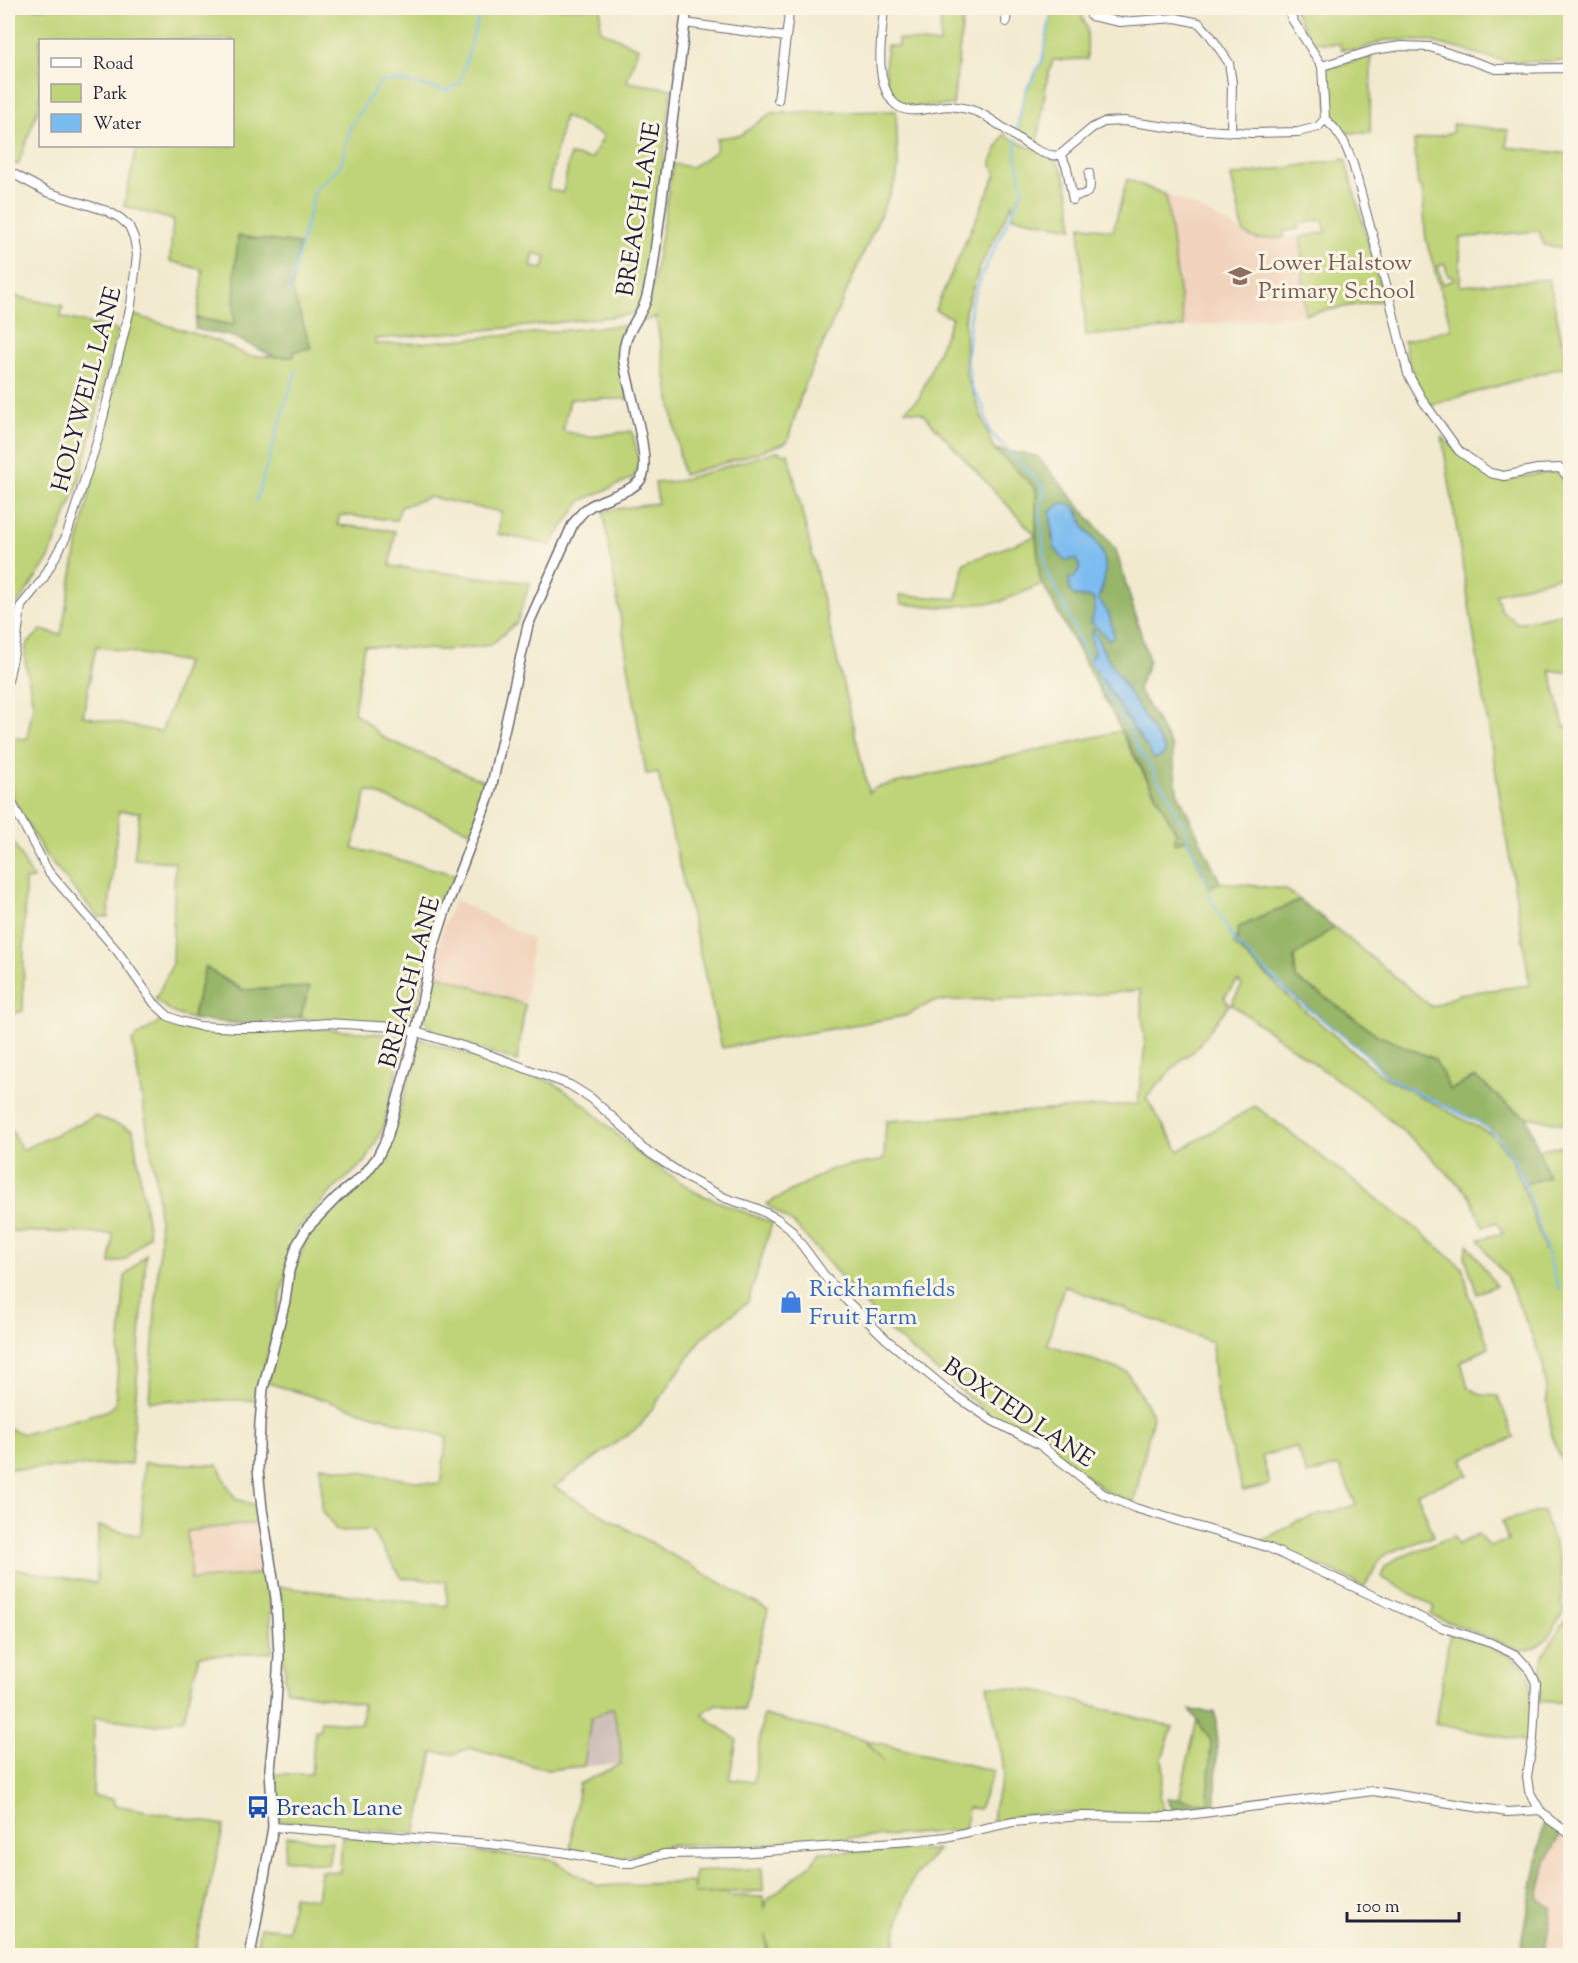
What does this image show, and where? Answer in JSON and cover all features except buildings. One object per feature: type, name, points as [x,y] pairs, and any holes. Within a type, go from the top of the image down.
[{"type":"street","name":"BREACH LANE","points":[[250,1956],[273,1827],[270,1769],[275,1720],[278,1635],[276,1598],[258,1469],[263,1389],[285,1300],[289,1271],[297,1245],[307,1228],[318,1215],[364,1174],[377,1158],[389,1130],[416,1032],[433,948],[490,793],[528,625],[573,524],[588,507],[632,487],[643,477],[640,433],[624,362],[624,347],[629,331],[645,303],[653,267],[687,8]]},
{"type":"street","points":[[884,8],[881,54],[883,80],[885,90],[896,105],[906,110],[950,106],[978,112],[1049,156],[1061,154],[1092,128],[1104,122],[1124,120],[1174,128],[1252,133],[1298,132],[1318,127],[1325,119]]},
{"type":"street","points":[[1006,22],[1007,8]]},
{"type":"street","points":[[1287,8],[1322,66],[1325,119],[1344,142],[1353,164],[1408,374],[1423,401],[1459,451],[1490,473],[1504,476],[1537,469],[1560,468],[1570,479]]},
{"type":"street","points":[[778,100],[789,14]]},
{"type":"street","points":[[1090,16],[1120,22],[1176,18],[1199,23],[1229,63],[1233,83],[1231,132]]},
{"type":"street","points":[[685,23],[785,37]]},
{"type":"street","points":[[1322,66],[1374,50],[1401,46],[1430,47],[1496,69],[1570,68]]},
{"type":"street","points":[[1315,54],[1332,62]]},
{"type":"street","points":[[1061,154],[1067,168],[1073,198],[1088,193],[1089,173]]},
{"type":"street","name":"HOLYWELL LANE","points":[[8,171],[47,192],[107,211],[120,218],[129,226],[137,255],[131,305],[97,442],[66,537],[43,579],[21,606],[8,681]]},
{"type":"street","points":[[8,790],[13,805],[48,871],[118,952],[154,1002],[168,1016],[199,1026],[266,1028],[327,1023],[393,1027],[416,1032]]},
{"type":"street","name":"BOXTED LANE","points":[[416,1032],[479,1051],[570,1085],[591,1098],[628,1131],[642,1148],[691,1180],[725,1198],[756,1208],[776,1218],[790,1229],[827,1279],[886,1339],[950,1392],[993,1421],[1040,1445],[1103,1494],[1136,1508],[1267,1547],[1441,1627],[1491,1643],[1516,1655],[1529,1669],[1536,1683],[1536,1707],[1527,1778],[1529,1791],[1540,1810]]},
{"type":"street","points":[[273,1827],[490,1844],[632,1863],[664,1854],[737,1853],[910,1841],[946,1837],[1024,1821],[1080,1816],[1172,1817],[1373,1791],[1507,1812],[1540,1810],[1570,1834]]},
{"type":"shaded area","name":"Lower Halstow Primary School","points":[[1166,195],[1201,209],[1256,239],[1301,237],[1305,314],[1184,327]]},
{"type":"shaded area","points":[[455,899],[532,939],[525,1005],[433,973],[444,925]]},
{"type":"shaded area","points":[[257,1523],[268,1573],[191,1581],[187,1531]]},
{"type":"shaded area","points":[[613,1708],[620,1741],[621,1764],[584,1766],[591,1718]]},
{"type":"shaded area","points":[[1544,1821],[1570,1839],[1570,1955],[1520,1956]]},
{"type":"green space","points":[[8,8],[601,8],[600,30],[638,48],[627,82],[672,89],[655,227],[642,297],[634,314],[375,339],[375,344],[420,343],[623,325],[617,354],[628,399],[570,399],[563,431],[589,437],[632,431],[640,464],[633,478],[581,501],[550,545],[498,534],[501,512],[429,497],[401,507],[396,520],[340,515],[337,525],[395,531],[390,566],[530,583],[517,622],[491,645],[445,650],[364,646],[354,712],[384,738],[490,784],[473,832],[367,790],[353,848],[457,875],[433,927],[413,1027],[300,1018],[309,987],[244,990],[205,968],[192,1019],[176,1014],[155,1000],[172,965],[175,862],[134,859],[140,812],[119,811],[108,917],[98,917],[46,856],[14,801],[8,777],[8,737],[27,739],[33,705],[25,660],[26,645],[41,630],[61,635],[76,553],[131,314],[215,340],[248,356],[293,357],[295,351],[311,348],[292,289],[239,236],[235,269],[234,325],[197,318],[203,270],[170,261],[173,220],[124,206],[137,147],[234,147],[234,39],[39,39],[39,106],[18,165],[8,160]],"holes":[[[564,116],[604,136],[591,159],[570,155],[563,193],[548,189]],[[534,253],[546,256],[543,269],[531,267]],[[96,646],[186,662],[161,732],[83,716]]]},
{"type":"green space","points":[[891,8],[961,8],[960,16],[891,10]]},
{"type":"green space","points":[[1052,8],[1087,8],[1082,12],[1082,17],[1087,28],[1087,59],[1053,60],[1047,79],[1036,145],[1017,133],[1026,90],[1042,61]]},
{"type":"green space","points":[[1293,8],[1570,8],[1570,61],[1508,62],[1429,41],[1385,40],[1359,50],[1341,49],[1340,44],[1312,42]]},
{"type":"green space","points":[[941,15],[963,18],[953,105],[904,107],[892,93],[886,80],[887,46],[898,46],[898,39],[940,44]]},
{"type":"green space","points":[[1371,56],[1370,133],[1343,133],[1330,116],[1324,69]]},
{"type":"green space","points":[[896,111],[898,167],[896,180],[803,389],[788,440],[744,457],[683,475],[656,317],[637,323],[650,301],[673,164],[692,167],[716,151],[717,138],[741,135],[771,113]]},
{"type":"green space","points":[[1453,124],[1508,130],[1507,147],[1570,154],[1570,249],[1544,245],[1539,231],[1460,238],[1460,286],[1549,279],[1567,366],[1427,406],[1409,364],[1404,341],[1452,329],[1426,240],[1422,187],[1418,186],[1414,141],[1452,133]],"holes":[[[1445,264],[1448,276],[1453,276],[1454,280],[1443,284],[1438,266]]]},
{"type":"green space","points":[[1004,134],[1057,163],[1066,180],[1073,228],[1013,217],[1012,204],[980,267],[965,311],[966,374],[994,449],[1036,489],[1036,536],[922,413],[905,410],[919,398],[952,318],[935,310],[996,174],[991,162]]},
{"type":"green space","points":[[1345,159],[1384,300],[1305,314],[1301,237],[1326,232],[1323,220],[1298,224],[1299,229],[1284,231],[1284,238],[1256,239],[1244,233],[1231,176]]},
{"type":"green space","points":[[1127,179],[1166,195],[1184,327],[1086,336],[1081,225],[1113,231]]},
{"type":"green space","points":[[238,236],[299,244],[292,289],[311,348],[295,351],[293,357],[275,357],[234,337],[195,329],[196,318],[234,325]]},
{"type":"green space","points":[[8,295],[63,306],[61,317],[118,330],[80,479],[49,558],[13,611],[8,612]]},
{"type":"green space","points":[[1442,437],[1485,474],[1504,481],[1557,471],[1570,491],[1570,544],[1566,546],[1569,574],[1496,594],[1501,610],[1517,623],[1570,612],[1570,673],[1550,670],[1564,727],[1570,725],[1570,1125],[1527,1117],[1508,1105],[1475,1077],[1450,1090],[1434,1059],[1379,1036],[1296,979],[1294,957],[1334,927],[1432,1007],[1459,994],[1530,985]]},
{"type":"green space","points":[[994,449],[1037,456],[1116,550],[1149,661],[1138,689],[1172,747],[1177,791],[1220,882],[1209,888],[1187,839],[1174,844],[1176,832],[1040,579],[1036,536],[1036,489]],"holes":[[[1062,503],[1079,512],[1083,525],[1101,550],[1105,562],[1098,598],[1109,614],[1114,636],[1109,640],[1092,622],[1095,608],[1093,598],[1076,596],[1069,579],[1075,578],[1080,568],[1076,558],[1069,559],[1052,538],[1050,512]],[[1093,630],[1106,656],[1164,748],[1165,754],[1154,758],[1089,659],[1094,654],[1091,635]]]},
{"type":"green space","points":[[778,451],[783,454],[788,453],[869,793],[874,788],[1120,731],[1176,832],[1175,843],[1187,839],[1204,872],[1211,900],[1209,888],[1220,882],[1285,889],[1300,900],[1239,927],[1234,944],[1288,996],[1382,1076],[1491,1134],[1509,1154],[1546,1252],[1525,1184],[1548,1177],[1538,1150],[1570,1144],[1570,1480],[1552,1438],[1543,1364],[1506,1276],[1479,1239],[1503,1233],[1497,1222],[1483,1226],[1470,1196],[1418,1144],[1367,1101],[1231,1004],[1242,986],[1238,981],[1224,997],[1229,1005],[1194,1051],[1183,1058],[1146,1098],[1179,1151],[1255,1106],[1413,1226],[1463,1268],[1470,1297],[1489,1347],[1461,1362],[1468,1387],[1481,1395],[1498,1396],[1514,1438],[1462,1459],[1468,1475],[1417,1493],[1434,1536],[1382,1557],[1364,1587],[1328,1569],[1258,1543],[1298,1521],[1356,1505],[1339,1466],[1307,1475],[1296,1447],[1262,1456],[1270,1485],[1243,1491],[1215,1390],[1212,1342],[1064,1286],[1047,1344],[1127,1372],[1153,1416],[1134,1502],[1107,1492],[1032,1434],[990,1415],[887,1329],[796,1226],[766,1204],[832,1169],[884,1160],[886,1121],[1138,1104],[1145,1046],[1140,990],[1082,996],[934,1001],[904,1016],[722,1048],[658,773],[646,774],[603,511],[658,503],[655,483],[678,481]]},
{"type":"green space","points":[[1036,536],[1040,579],[1043,584],[999,602],[944,607],[901,604],[900,595],[957,599],[964,563]]},
{"type":"green space","points":[[8,832],[33,879],[25,880],[23,1011],[8,1015]]},
{"type":"green space","points":[[1300,900],[1334,927],[1294,957],[1296,979],[1379,1036],[1435,1059],[1450,1090],[1475,1077],[1511,1108],[1527,1117],[1548,1177],[1525,1184],[1510,1153],[1495,1134],[1478,1122],[1405,1087],[1384,1074],[1368,1056],[1255,965],[1236,943],[1239,927]]},
{"type":"green space","points":[[205,967],[241,990],[310,987],[300,1018],[244,1024],[192,1019]]},
{"type":"green space","points":[[433,973],[525,1005],[517,1061],[436,1034],[430,1028],[426,1021],[425,1006]]},
{"type":"green space","points":[[163,1019],[195,1030],[245,1033],[323,1029],[405,1036],[384,1126],[366,1161],[333,1190],[296,1230],[257,1400],[149,1401],[160,1239],[157,1186],[132,1040]]},
{"type":"green space","points":[[420,1039],[554,1083],[585,1105],[636,1152],[697,1193],[772,1223],[748,1302],[703,1337],[640,1426],[554,1487],[768,1610],[744,1710],[716,1704],[702,1714],[737,1740],[729,1779],[754,1782],[763,1715],[865,1740],[884,1762],[866,1740],[994,1771],[979,1809],[968,1808],[965,1830],[746,1846],[670,1845],[622,1858],[570,1849],[579,1784],[621,1764],[620,1741],[613,1708],[591,1718],[584,1766],[547,1770],[470,1748],[454,1754],[433,1752],[416,1834],[280,1821],[274,1774],[311,1774],[315,1730],[319,1730],[321,1721],[361,1724],[363,1704],[286,1690],[280,1587],[447,1606],[446,1581],[402,1578],[371,1530],[337,1531],[322,1510],[321,1466],[440,1485],[447,1437],[268,1383],[296,1266],[310,1230],[380,1166],[390,1147]]},
{"type":"green space","points":[[95,1116],[133,1130],[149,1235],[125,1260],[110,1263],[113,1234],[8,1231],[8,1124],[22,1150]]},
{"type":"green space","points":[[1468,1244],[1496,1285],[1477,1294],[1465,1256]]},
{"type":"green space","points":[[146,1254],[131,1464],[8,1468],[8,1428],[24,1434],[106,1411],[115,1405],[125,1276]]},
{"type":"green space","points":[[144,1463],[218,1465],[236,1499],[257,1506],[257,1523],[187,1531],[191,1580],[268,1573],[272,1652],[199,1656],[184,1718],[158,1725],[94,1717],[93,1796],[114,1799],[114,1805],[224,1825],[194,1955],[8,1955],[8,1568],[97,1583],[98,1526],[141,1536]]},
{"type":"green space","points":[[1543,1511],[1560,1560],[1563,1612],[1549,1637],[1535,1648],[1522,1651],[1431,1615],[1434,1607],[1381,1577],[1385,1567],[1396,1559],[1454,1536],[1458,1545],[1478,1534],[1489,1546],[1508,1541],[1502,1521]]},
{"type":"green space","points":[[1570,1614],[1570,1703],[1539,1701],[1543,1655]]},
{"type":"green space","points":[[1450,1633],[1495,1649],[1517,1661],[1525,1669],[1530,1677],[1532,1692],[1530,1742],[1435,1724]]},
{"type":"green space","points":[[987,1685],[1038,1691],[1173,1727],[1162,1758],[1164,1773],[1159,1796],[1166,1814],[1029,1814],[992,1822],[994,1805],[1004,1775]]},
{"type":"green space","points":[[1190,1710],[1214,1712],[1217,1721],[1216,1807],[1174,1813],[1167,1798],[1208,1804],[1211,1741]]},
{"type":"green space","points":[[1197,1720],[1211,1741],[1208,1804],[1179,1799]]},
{"type":"green space","points":[[1544,1821],[1562,1833],[1546,1862],[1538,1898],[1552,1908],[1544,1955],[1520,1955]]},
{"type":"green space","points":[[287,1836],[332,1842],[328,1865],[284,1859]]},
{"type":"green space","points":[[342,1836],[422,1847],[551,1859],[597,1886],[693,1882],[694,1893],[694,1872],[762,1868],[763,1891],[694,1894],[727,1893],[728,1896],[763,1897],[764,1909],[766,1901],[812,1863],[820,1852],[937,1850],[910,1884],[898,1925],[894,1955],[768,1955],[766,1935],[766,1956],[255,1956],[260,1927],[288,1930],[293,1896],[317,1899],[321,1871],[340,1872]]},
{"type":"water","points":[[1061,503],[1067,503],[1075,508],[1086,530],[1101,549],[1105,563],[1105,577],[1098,598],[1109,614],[1114,636],[1109,640],[1091,622],[1095,608],[1093,598],[1076,596],[1070,592],[1069,579],[1075,577],[1080,568],[1076,559],[1064,560],[1054,547],[1050,512]]},
{"type":"water","points":[[1093,629],[1106,656],[1164,748],[1165,754],[1154,759],[1089,659],[1094,654],[1091,635]]},
{"type":"waterway","points":[[289,292],[315,190],[341,165],[351,125],[381,81],[402,81],[447,91],[460,83],[481,8]]},
{"type":"waterway","points":[[1017,134],[1026,90],[1042,61],[1052,8]]},
{"type":"waterway","points":[[1017,139],[1016,152],[1023,190],[982,274],[971,305],[967,360],[972,388],[983,406],[990,432],[1044,487],[1040,513],[1046,570],[1095,668]]},
{"type":"waterway","points":[[256,501],[296,370]]},
{"type":"waterway","points":[[1099,672],[1106,694],[1171,799],[1178,818],[1185,825],[1187,839],[1203,872],[1211,899],[1236,943],[1291,995],[1368,1056],[1384,1074],[1405,1087],[1478,1122],[1495,1134],[1510,1153],[1525,1184],[1559,1289]]},
{"type":"waterway","points":[[1562,1317],[1568,1320],[1570,1326]]},
{"type":"place","name":"Lower Halstow Primary School","points":[[1240,276]]},
{"type":"place","name":"Rickhamfields Fruit Farm","points":[[791,1302]]},
{"type":"place","name":"Breach Lane","points":[[258,1807]]}]
